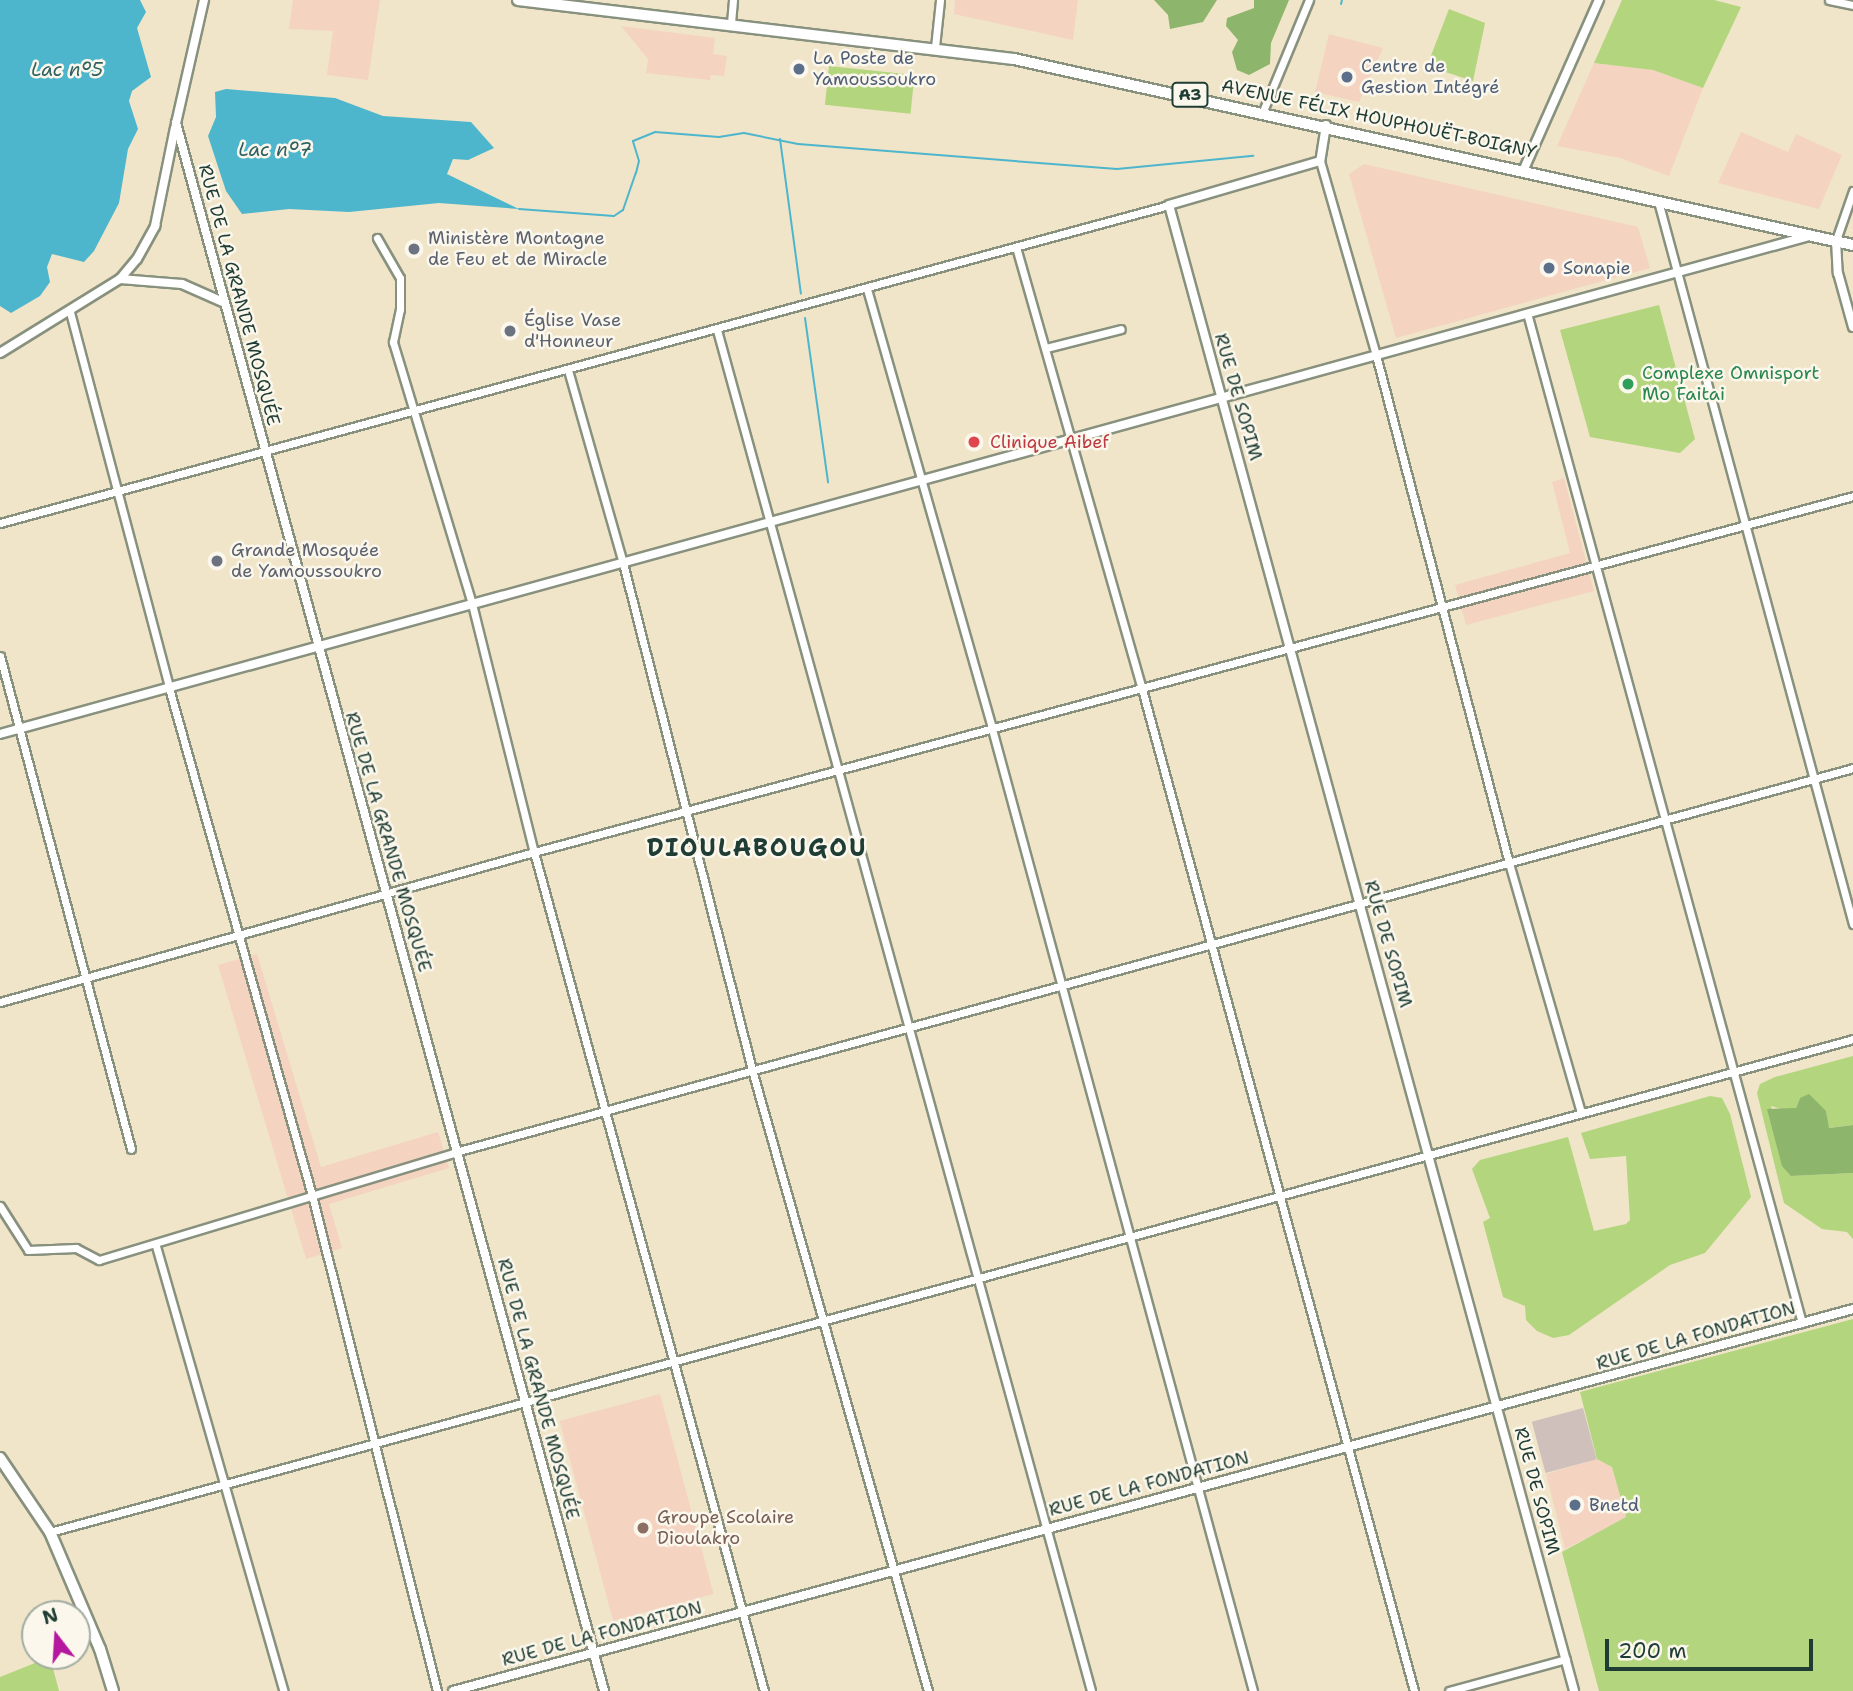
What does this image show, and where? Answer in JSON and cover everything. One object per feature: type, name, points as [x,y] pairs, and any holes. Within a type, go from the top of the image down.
[{"type":"highway","name":"AVENUE FÉLIX HOUPHOUËT-BOIGNY","points":[[518,0],[935,47],[1014,59],[1263,111],[1853,245]]},
{"type":"main road","points":[[0,1458],[50,1532],[100,1649],[113,1691]]},
{"type":"street","name":"RUE DE LA GRANDE MOSQUÉE","points":[[204,0],[176,123],[386,895],[459,1151],[524,1403],[604,1691]]},
{"type":"street","points":[[731,23],[733,0]]},
{"type":"street","points":[[935,47],[940,0]]},
{"type":"street","points":[[1263,111],[1309,0]]},
{"type":"street","points":[[1524,169],[1599,0]]},
{"type":"street","points":[[1829,0],[1853,5]]},
{"type":"street","points":[[0,353],[120,279],[148,243],[155,226],[176,123]]},
{"type":"street","points":[[1326,125],[1320,161],[1376,355],[1509,863],[1581,1112]]},
{"type":"street","points":[[0,523],[867,289],[1320,161]]},
{"type":"street","points":[[1853,191],[1836,240],[1835,259],[1853,327]]},
{"type":"street","points":[[1658,201],[1853,923]]},
{"type":"street","name":"RUE DE SOPIM","points":[[1169,205],[1430,1153],[1574,1691]]},
{"type":"street","points":[[0,734],[1809,236]]},
{"type":"street","points":[[377,238],[400,278],[400,309],[393,342],[472,604],[534,852],[764,1691]]},
{"type":"street","points":[[1016,247],[1142,689],[1208,943],[1414,1691]]},
{"type":"street","points":[[120,279],[182,284],[225,303]]},
{"type":"street","points":[[867,289],[992,729],[1253,1691]]},
{"type":"street","points":[[70,312],[169,688],[313,1199],[372,1446],[437,1691]]},
{"type":"street","points":[[1527,313],[1802,1323]]},
{"type":"street","points":[[1046,348],[1121,329]]},
{"type":"street","points":[[717,330],[839,770],[905,1027],[1091,1691]]},
{"type":"street","points":[[568,370],[623,563],[683,812],[752,1070],[892,1573],[928,1691]]},
{"type":"street","points":[[0,1002],[534,852],[1444,609],[1746,523],[1853,496]]},
{"type":"street","points":[[0,656],[88,978],[131,1149]]},
{"type":"street","points":[[0,1206],[28,1250],[76,1248],[99,1261],[313,1199],[459,1151],[1359,901],[1509,863],[1853,768]]},
{"type":"street","points":[[50,1532],[1853,1039]]},
{"type":"street","points":[[156,1246],[227,1485],[284,1691]]},
{"type":"street","name":"RUE DE LA FONDATION","points":[[453,1691],[1853,1309]]},
{"type":"street","points":[[1449,1691],[1566,1659]]},
{"type":"shaded area","points":[[293,0],[380,0],[368,80],[327,75],[333,31],[289,29]]},
{"type":"shaded area","points":[[955,0],[1078,0],[1073,40],[954,14]]},
{"type":"shaded area","points":[[621,26],[715,38],[713,54],[727,56],[724,76],[711,75],[710,80],[646,73],[648,59]]},
{"type":"shaded area","points":[[1329,34],[1383,48],[1359,102],[1315,92]]},
{"type":"shaded area","points":[[1594,63],[1653,70],[1703,88],[1669,176],[1620,158],[1557,146]]},
{"type":"shaded area","points":[[1741,132],[1788,152],[1796,134],[1842,155],[1819,209],[1718,183]]},
{"type":"shaded area","points":[[1364,164],[1638,227],[1650,268],[1396,338],[1349,174]]},
{"type":"shaded area","points":[[1564,478],[1594,591],[1466,625],[1455,585],[1570,553],[1552,482]]},
{"type":"shaded area","points":[[257,954],[321,1167],[438,1132],[449,1168],[329,1204],[342,1248],[306,1259],[218,965]]},
{"type":"shaded area","name":"Groupe Scolaire Dioulakro","points":[[660,1394],[714,1594],[613,1621],[560,1421]]},
{"type":"shaded area","points":[[1583,1408],[1597,1459],[1546,1473],[1532,1422]]},
{"type":"shaded area","points":[[1597,1459],[1612,1467],[1626,1518],[1565,1549],[1546,1474]]},
{"type":"green space","points":[[1154,0],[1217,0],[1203,22],[1170,29],[1168,15]]},
{"type":"green space","points":[[1254,0],[1289,0],[1271,43],[1270,64],[1249,75],[1237,70],[1232,52],[1238,40],[1226,26],[1227,18],[1254,8]]},
{"type":"green space","points":[[1622,0],[1714,0],[1741,7],[1703,88],[1653,70],[1594,63]]},
{"type":"green space","points":[[1449,9],[1485,23],[1473,81],[1427,66]]},
{"type":"green space","points":[[829,66],[915,75],[910,114],[825,105]]},
{"type":"green space","name":"Complexe Omnisport Mo Faitai","points":[[1659,305],[1695,439],[1680,453],[1590,437],[1560,330]]},
{"type":"green space","points":[[1853,1056],[1853,1125],[1828,1128],[1826,1111],[1800,1098],[1796,1108],[1788,1111],[1771,1106],[1791,1176],[1853,1173],[1853,1239],[1847,1232],[1822,1229],[1784,1203],[1757,1093],[1760,1084],[1775,1077]]},
{"type":"green space","points":[[1809,1094],[1826,1111],[1829,1128],[1853,1125],[1853,1173],[1791,1176],[1782,1166],[1767,1109],[1796,1108],[1800,1098]]},
{"type":"green space","points":[[1710,1096],[1722,1098],[1730,1114],[1751,1197],[1705,1253],[1670,1265],[1569,1335],[1553,1338],[1537,1331],[1526,1320],[1525,1306],[1503,1297],[1483,1222],[1490,1218],[1472,1169],[1480,1160],[1568,1137],[1594,1231],[1626,1224],[1630,1220],[1626,1156],[1590,1159],[1581,1133]]},
{"type":"green space","points":[[1853,1319],[1853,1691],[1599,1691],[1562,1552],[1626,1517],[1612,1467],[1597,1459],[1580,1392]]},
{"type":"green space","points":[[21,1669],[53,1670],[59,1691],[0,1691],[0,1677]]},
{"type":"water","name":"Lac n°5","points":[[0,0],[140,0],[146,12],[137,28],[151,77],[132,91],[129,101],[138,129],[128,149],[119,203],[94,251],[84,262],[52,254],[47,267],[50,282],[40,296],[11,313],[0,306]]},
{"type":"water","name":"Lac n°7","points":[[226,89],[335,98],[383,116],[471,122],[494,148],[468,160],[453,159],[447,174],[519,209],[439,203],[349,212],[289,209],[242,214],[226,191],[208,136],[216,117],[215,92]]},
{"type":"waterway","points":[[1341,4],[1342,0]]},
{"type":"waterway","points":[[519,209],[614,216],[623,210],[636,173],[639,161],[633,141],[655,132],[719,137],[744,133],[798,144],[1117,169],[1253,156]]},
{"type":"waterway","points":[[780,139],[801,294]]},
{"type":"waterway","points":[[805,318],[828,482]]},
{"type":"place","name":"La Poste de Yamoussoukro","points":[[799,69]]},
{"type":"place","name":"Centre de Gestion Intégré","points":[[1347,77]]},
{"type":"place","name":"Ministère Montagne de Feu et de Miracle","points":[[414,249]]},
{"type":"place","name":"Sonapie","points":[[1549,268]]},
{"type":"place","name":"Église Vase d'Honneur","points":[[510,331]]},
{"type":"place","name":"Complexe Omnisport Mo Faitai","points":[[1628,384]]},
{"type":"place","name":"Clinique Aibef","points":[[974,442]]},
{"type":"place","name":"Grande Mosquée de Yamoussoukro","points":[[217,561]]},
{"type":"place","name":"Bnetd","points":[[1575,1505]]},
{"type":"place","name":"Groupe Scolaire Dioulakro","points":[[643,1528]]},
{"type":"district","name":"DIOULABOUGOU","points":[[757,849]]}]
